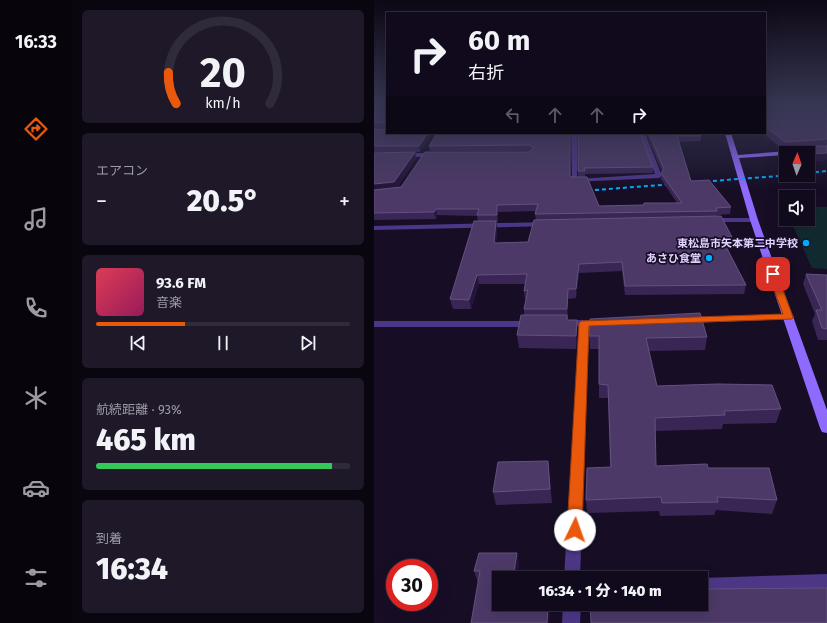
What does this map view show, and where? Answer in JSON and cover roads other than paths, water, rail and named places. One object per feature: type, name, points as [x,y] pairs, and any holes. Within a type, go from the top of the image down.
[{"type":"street","points":[[574,134],[574,181],[659,176],[642,134]]},
{"type":"street","points":[[728,134],[754,220],[826,421]]},
{"type":"street","points":[[734,157],[827,150]]},
{"type":"street","points":[[420,161],[425,152]]},
{"type":"street","points":[[374,155],[425,152],[446,154]]},
{"type":"street","points":[[704,220],[754,220]]},
{"type":"street","points":[[374,228],[557,223]]},
{"type":"street","points":[[681,320],[789,317]]},
{"type":"street","points":[[572,571],[584,323]]},
{"type":"street","points":[[374,324],[611,323]]},
{"type":"street","points":[[708,587],[827,583]]},
{"type":"street","points":[[571,623],[572,611]]},
{"type":"railway","points":[[815,172],[827,171]]},
{"type":"railway","points":[[699,182],[779,176]]},
{"type":"railway","points":[[581,191],[675,184]]},
{"type":"place","name":"東松島市矢本第二中学校","points":[[806,243]]},
{"type":"place","name":"あさひ食堂","points":[[709,258]]}]
